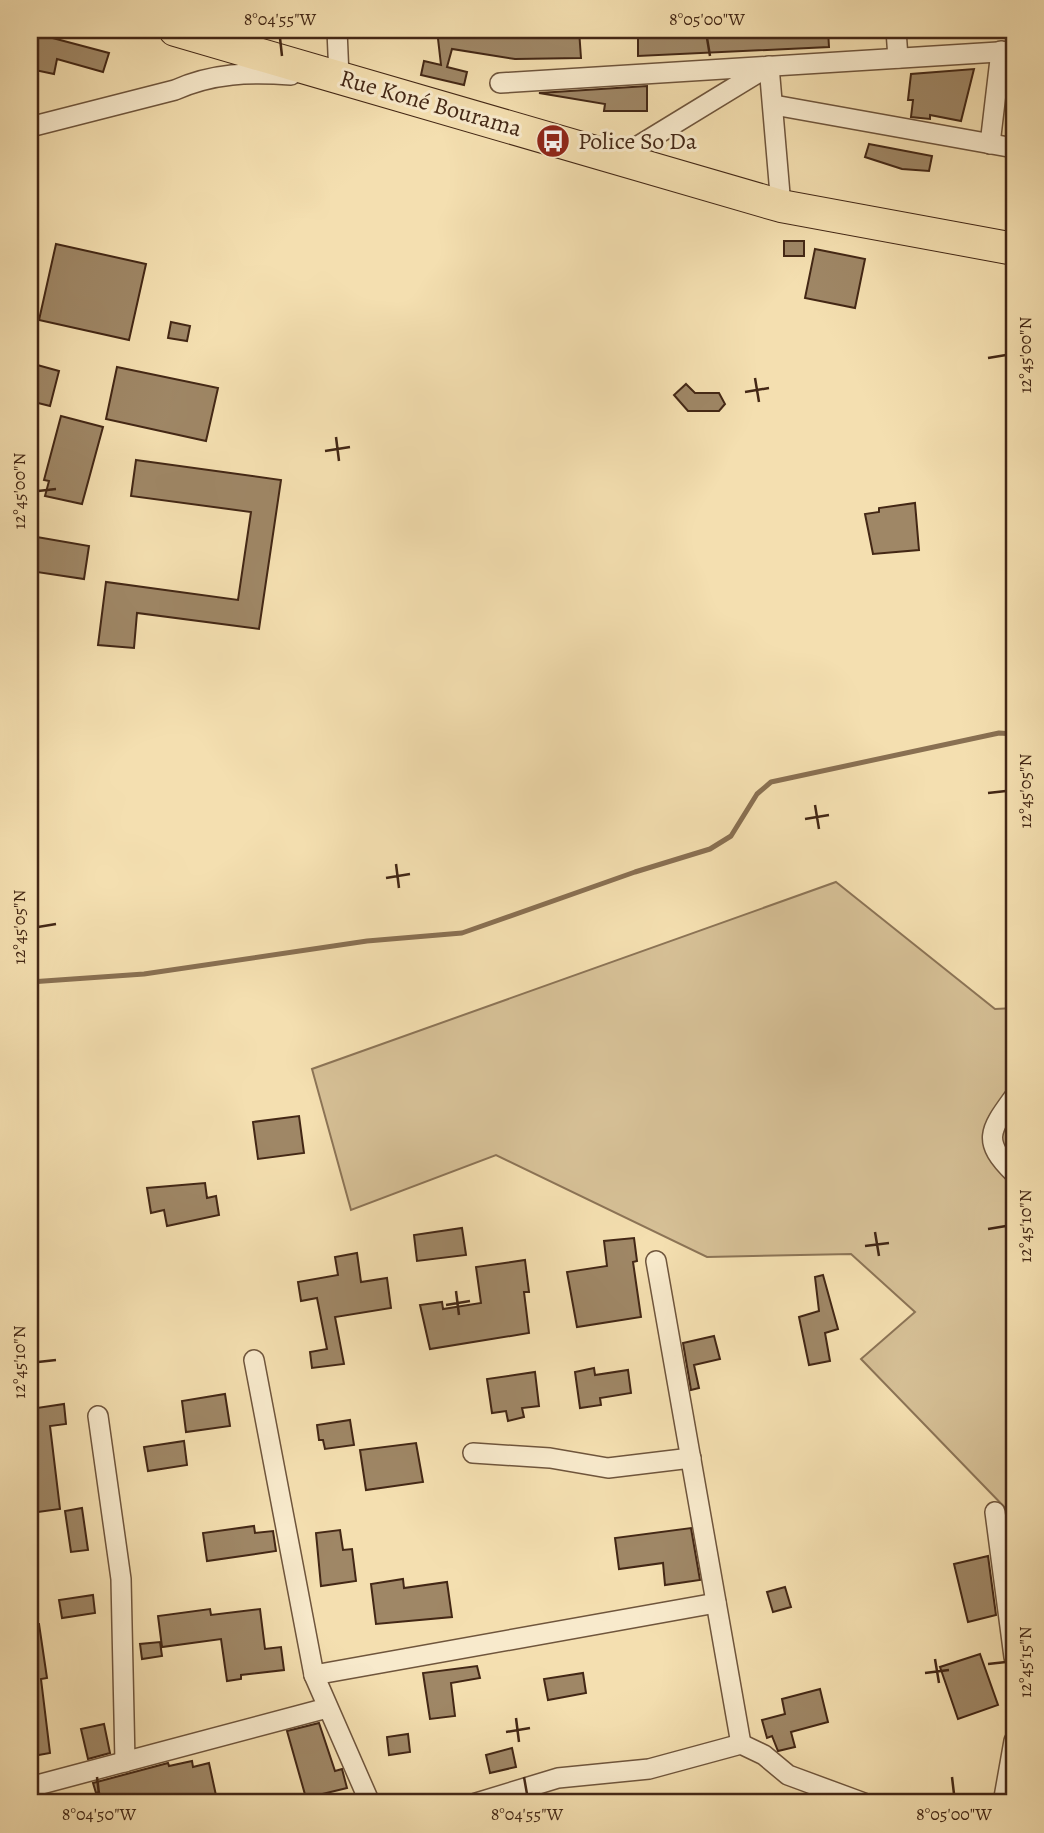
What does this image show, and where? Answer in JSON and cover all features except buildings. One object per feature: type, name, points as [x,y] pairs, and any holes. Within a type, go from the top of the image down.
[{"type":"highway","name":"Rue Koné Bourama","points":[[175,30],[620,157],[781,206],[1014,249]]},
{"type":"street","points":[[30,127],[175,90],[218,76],[250,72],[339,77],[337,30]]},
{"type":"street","points":[[896,30],[898,58]]},
{"type":"street","points":[[500,83],[1007,51],[989,144]]},
{"type":"street","points":[[769,66],[781,206]]},
{"type":"street","points":[[620,157],[769,66]]},
{"type":"street","points":[[774,105],[1014,148]]},
{"type":"street","points":[[1014,1097],[993,1126],[991,1140],[998,1157],[1014,1173]]},
{"type":"street","points":[[656,1261],[741,1744]]},
{"type":"street","points":[[254,1360],[314,1675],[370,1803]]},
{"type":"street","points":[[98,1416],[121,1580],[125,1762]]},
{"type":"street","points":[[473,1453],[550,1458],[608,1468],[691,1458]]},
{"type":"street","points":[[995,1512],[1014,1657]]},
{"type":"street","points":[[314,1675],[716,1603]]},
{"type":"street","points":[[30,1787],[327,1708]]},
{"type":"street","points":[[1003,1803],[1014,1741]]},
{"type":"street","points":[[476,1803],[558,1778],[649,1769],[741,1744],[765,1755],[788,1775],[864,1803]]},
{"type":"shaded area","points":[[836,882],[995,1009],[1014,1008],[1014,1517],[861,1359],[915,1312],[851,1254],[707,1257],[496,1155],[351,1210],[312,1069]]},
{"type":"waterway","points":[[30,982],[144,974],[367,941],[462,933],[635,872],[710,849],[731,836],[757,794],[771,782],[999,733],[1014,734]]},
{"type":"place","name":"Police So Da","points":[[553,141]]}]
